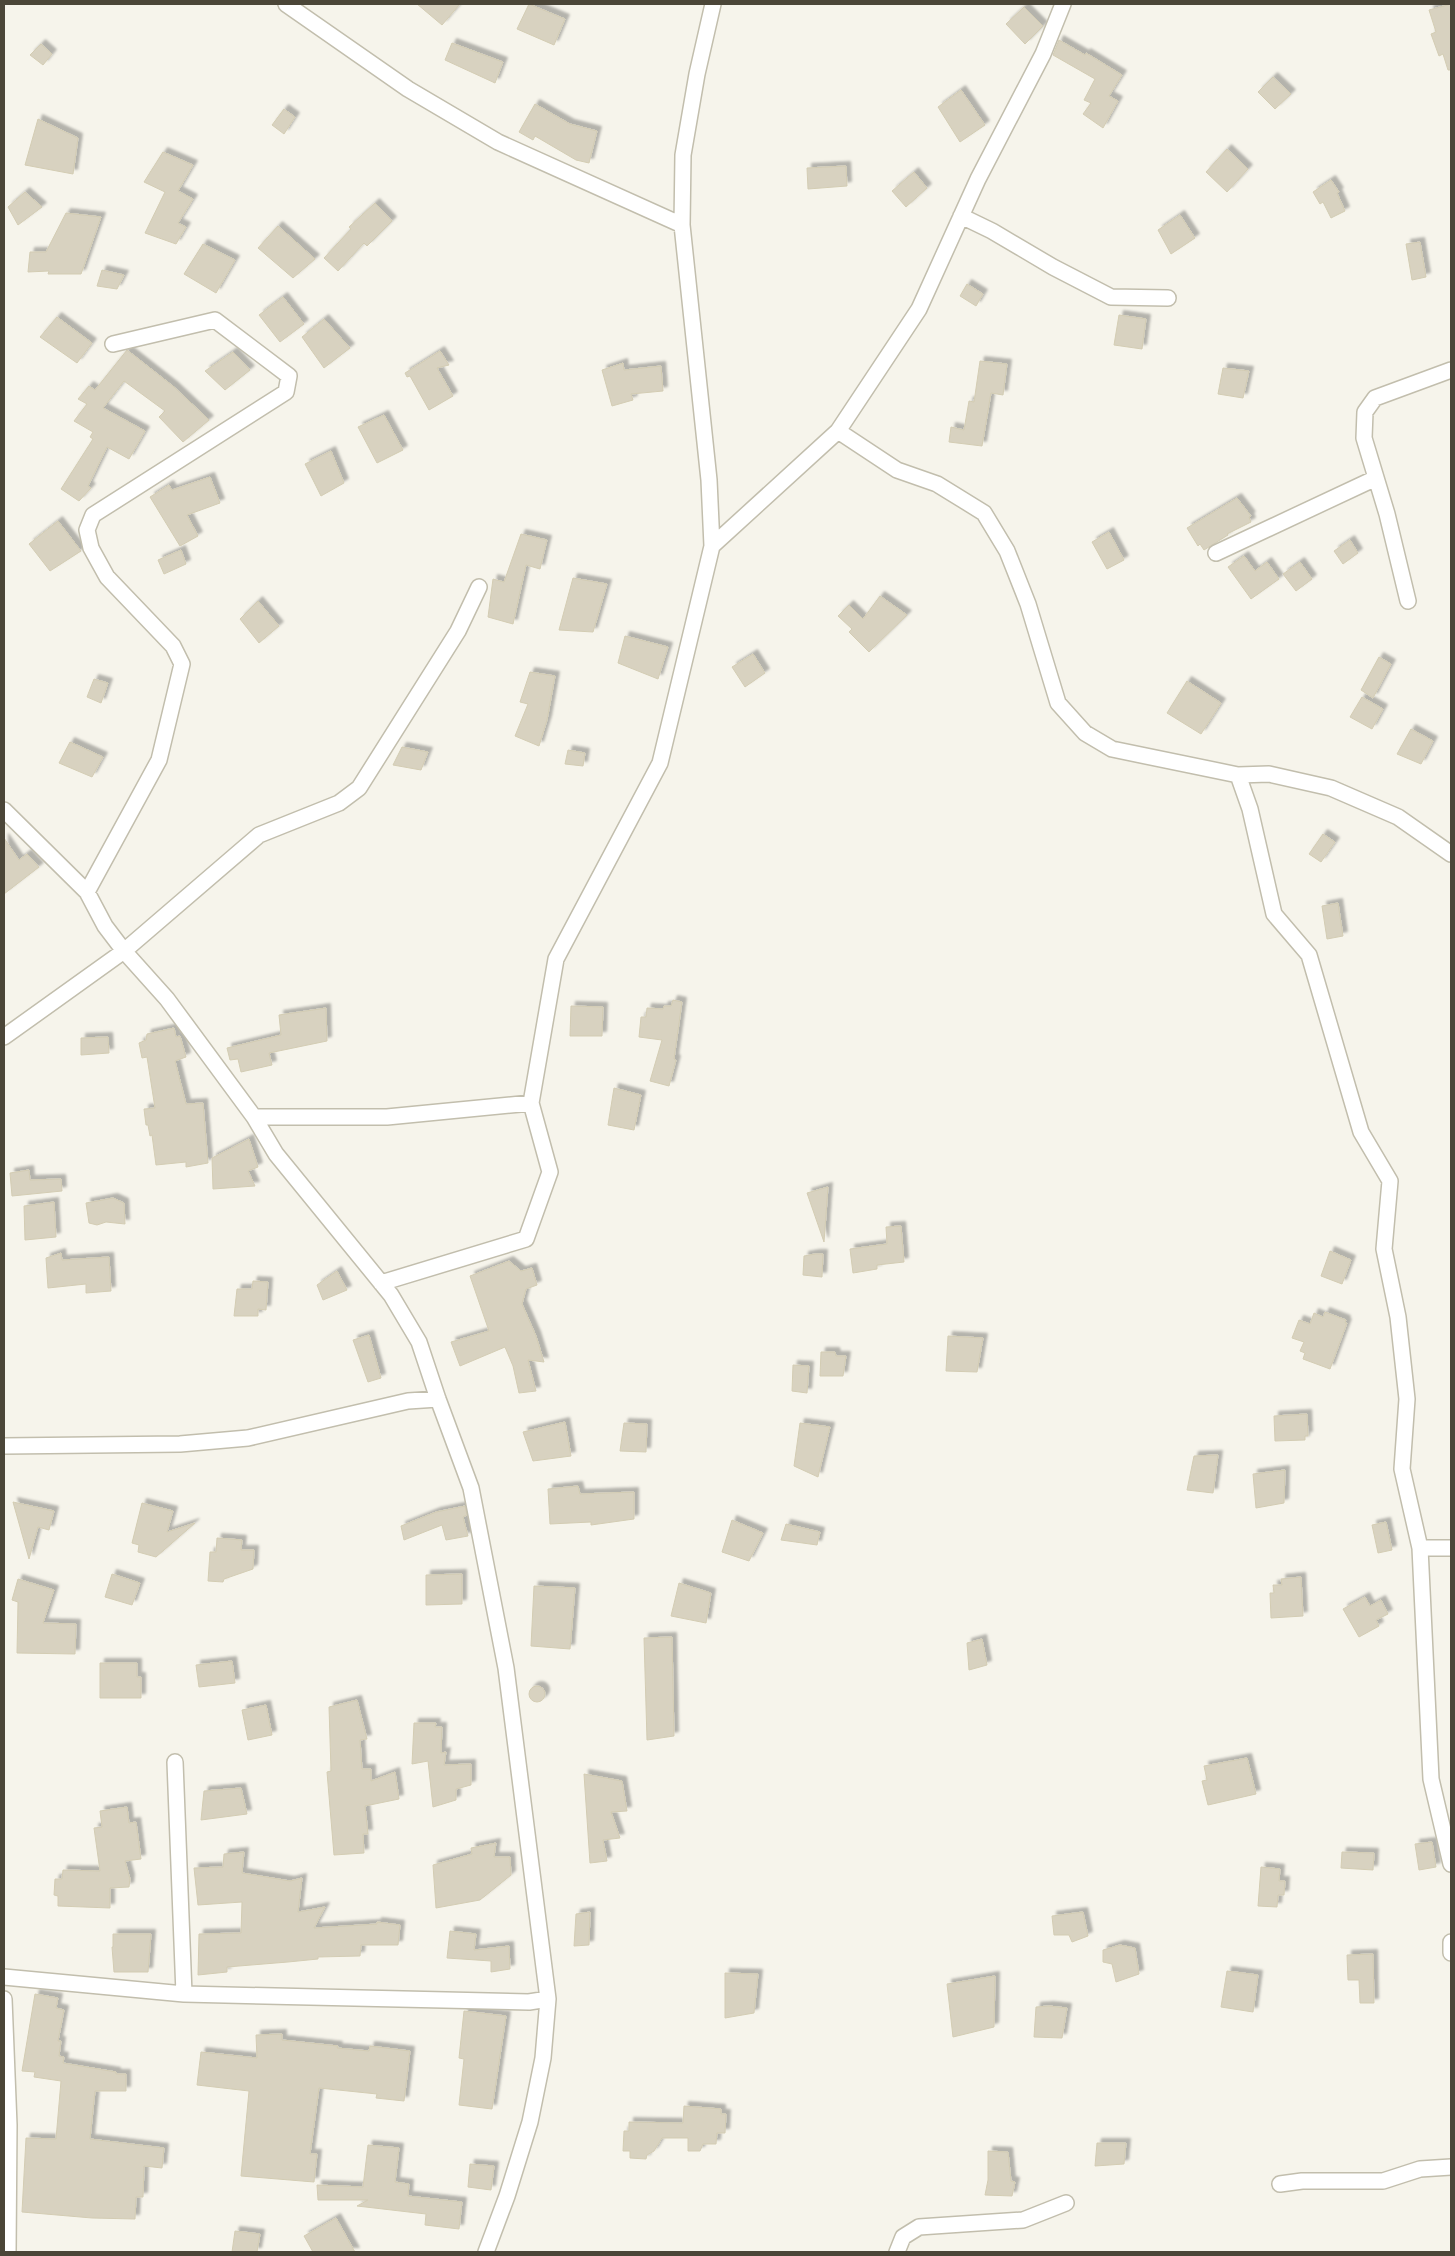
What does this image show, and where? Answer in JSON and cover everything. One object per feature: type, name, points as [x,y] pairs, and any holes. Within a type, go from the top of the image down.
[{"type":"street","points":[[286,4],[408,89],[498,142],[682,225]]},
{"type":"street","points":[[381,1283],[526,1239],[550,1172],[531,1103],[556,959],[660,763],[712,546],[709,480],[682,225],[683,155],[697,74],[713,4]]},
{"type":"street","points":[[712,546],[838,431],[919,309],[961,216],[1043,54],[1064,4]]},
{"type":"street","points":[[961,216],[1112,297],[1168,298]]},
{"type":"street","points":[[87,892],[159,760],[182,664],[173,646],[107,577],[91,548],[88,530],[93,515],[286,392],[289,376],[215,320],[113,344]]},
{"type":"street","points":[[1408,602],[1364,438],[1365,412],[1375,398],[1451,370]]},
{"type":"street","points":[[838,431],[896,470],[937,484],[984,513],[1007,551],[1028,604],[1058,703],[1085,733],[1112,749],[1238,775],[1275,774],[1331,788],[1398,817],[1451,854]]},
{"type":"street","points":[[1216,553],[1376,478]]},
{"type":"street","points":[[4,1036],[124,951],[259,835],[339,803],[359,788],[458,631],[479,587]]},
{"type":"street","points":[[1238,775],[1250,809],[1274,914],[1309,955],[1361,1132],[1390,1181],[1384,1249],[1398,1317],[1407,1399],[1402,1469],[1420,1548],[1431,1779],[1451,1864]]},
{"type":"street","points":[[4,810],[87,892],[106,926],[124,951],[167,999],[254,1117],[276,1154],[391,1295],[419,1342],[438,1399],[472,1488],[506,1668],[548,1998],[543,2058],[530,2122],[507,2196],[486,2252]]},
{"type":"street","points":[[254,1117],[386,1117],[531,1103]]},
{"type":"street","points":[[4,1446],[180,1444],[248,1438],[408,1401],[438,1399]]},
{"type":"street","points":[[1420,1548],[1451,1548]]},
{"type":"street","points":[[175,1762],[184,1994]]},
{"type":"street","points":[[1451,1942],[1451,1953]]},
{"type":"street","points":[[4,1977],[184,1994],[530,2002],[548,1998]]},
{"type":"street","points":[[4,1999],[8,2252]]},
{"type":"street","points":[[1280,2184],[1302,2181],[1383,2181],[1420,2169],[1451,2167]]},
{"type":"street","points":[[897,2252],[903,2237],[919,2227],[1024,2220],[1066,2202]]},
{"type":"building","points":[[417,4],[460,4],[442,25]]},
{"type":"building","points":[[529,4],[565,19],[554,45],[517,29]]},
{"type":"building","points":[[1451,4],[1451,70],[1448,70],[1443,54],[1439,56],[1431,34],[1436,32],[1429,10]]},
{"type":"building","points":[[1024,7],[1043,26],[1025,44],[1006,24]]},
{"type":"building","points":[[1059,40],[1085,55],[1086,53],[1122,75],[1109,96],[1118,101],[1103,128],[1083,114],[1091,103],[1084,100],[1095,79],[1053,55]]},
{"type":"building","points":[[452,43],[503,62],[495,83],[445,60]]},
{"type":"building","points":[[41,44],[52,54],[43,65],[30,55]]},
{"type":"building","points":[[1273,77],[1291,94],[1275,109],[1258,92]]},
{"type":"building","points":[[961,90],[985,125],[960,142],[938,107]]},
{"type":"building","points":[[535,104],[570,124],[597,131],[589,163],[576,160],[535,136],[533,140],[519,132]]},
{"type":"building","points":[[284,109],[295,117],[284,134],[272,125]]},
{"type":"building","points":[[38,119],[78,138],[73,174],[25,165]]},
{"type":"building","points":[[1227,149],[1248,169],[1227,192],[1206,172]]},
{"type":"building","points":[[163,152],[193,165],[178,191],[193,199],[178,223],[186,227],[176,244],[145,233],[165,192],[144,182]]},
{"type":"building","points":[[846,166],[847,186],[808,189],[807,168]]},
{"type":"building","points":[[914,172],[927,188],[906,207],[892,191]]},
{"type":"building","points":[[1331,180],[1339,192],[1337,193],[1345,211],[1331,218],[1323,202],[1320,204],[1313,192]]},
{"type":"building","points":[[25,192],[42,207],[18,225],[8,207]]},
{"type":"building","points":[[375,203],[392,221],[367,246],[364,243],[338,271],[324,258],[351,229],[349,227]]},
{"type":"building","points":[[66,213],[101,217],[81,274],[48,274],[49,271],[28,272],[30,252],[46,252]]},
{"type":"building","points":[[1180,215],[1195,238],[1171,254],[1158,230]]},
{"type":"building","points":[[278,226],[315,259],[293,278],[258,248]]},
{"type":"building","points":[[1420,242],[1426,277],[1412,280],[1406,244]]},
{"type":"building","points":[[203,244],[235,260],[216,293],[184,274]]},
{"type":"building","points":[[102,270],[124,275],[117,289],[97,286]]},
{"type":"building","points":[[967,284],[983,294],[976,306],[960,296]]},
{"type":"building","points":[[283,297],[304,324],[280,342],[259,315]]},
{"type":"building","points":[[1119,315],[1146,319],[1142,349],[1114,345]]},
{"type":"building","points":[[57,317],[92,343],[77,363],[40,337]]},
{"type":"building","points":[[324,319],[350,348],[324,368],[302,337]]},
{"type":"building","points":[[127,350],[174,387],[209,420],[183,442],[159,417],[165,411],[124,381],[103,408],[145,431],[129,459],[107,447],[88,486],[91,488],[79,501],[61,489],[93,439],[90,437],[93,432],[74,421],[87,404],[78,399],[89,386],[95,390]]},
{"type":"building","points":[[440,351],[449,365],[437,368],[453,396],[429,410],[410,376],[407,377],[405,373]]},
{"type":"building","points":[[233,352],[250,370],[225,390],[205,371]]},
{"type":"building","points":[[980,361],[1007,364],[1003,395],[991,393],[982,446],[949,442],[951,427],[964,430],[969,401],[974,402]]},
{"type":"building","points":[[623,363],[624,370],[661,366],[663,391],[631,394],[633,400],[612,406],[602,370]]},
{"type":"building","points":[[1223,368],[1249,371],[1243,398],[1218,394]]},
{"type":"building","points":[[384,415],[403,450],[377,463],[358,427]]},
{"type":"building","points":[[331,451],[344,483],[321,496],[305,464]]},
{"type":"building","points":[[210,477],[220,503],[187,515],[198,536],[180,546],[150,497],[169,485],[172,490]]},
{"type":"building","points":[[1237,498],[1251,516],[1249,517],[1251,522],[1227,534],[1204,550],[1200,544],[1198,546],[1187,528]]},
{"type":"building","points":[[58,521],[81,551],[50,571],[29,544]]},
{"type":"building","points":[[1109,532],[1124,560],[1107,569],[1092,542]]},
{"type":"building","points":[[521,534],[547,540],[540,569],[526,565],[513,624],[488,617],[493,579],[504,582]]},
{"type":"building","points":[[1350,540],[1358,553],[1343,564],[1334,551]]},
{"type":"building","points":[[181,550],[186,564],[164,574],[158,560]]},
{"type":"building","points":[[1244,556],[1255,571],[1267,562],[1279,579],[1251,599],[1228,567]]},
{"type":"building","points":[[1300,562],[1312,579],[1296,591],[1283,574]]},
{"type":"building","points":[[573,578],[607,584],[593,632],[559,630]]},
{"type":"building","points":[[880,596],[907,615],[869,652],[849,632],[852,629],[838,616],[849,605],[863,619]]},
{"type":"building","points":[[258,601],[279,626],[259,643],[240,619]]},
{"type":"building","points":[[625,636],[668,647],[658,679],[618,663]]},
{"type":"building","points":[[753,654],[765,673],[745,687],[732,667]]},
{"type":"building","points":[[1379,657],[1391,664],[1373,698],[1361,690]]},
{"type":"building","points":[[530,672],[555,676],[547,720],[539,746],[515,736],[528,704],[520,702]]},
{"type":"building","points":[[94,679],[108,683],[101,703],[87,697]]},
{"type":"building","points":[[1187,681],[1221,703],[1201,734],[1167,713]]},
{"type":"building","points":[[1362,697],[1383,709],[1372,729],[1350,717]]},
{"type":"building","points":[[1411,729],[1433,741],[1421,764],[1397,754]]},
{"type":"building","points":[[70,742],[103,757],[92,777],[59,763]]},
{"type":"building","points":[[402,747],[428,752],[421,770],[393,765]]},
{"type":"building","points":[[568,750],[585,753],[583,766],[565,764]]},
{"type":"building","points":[[1323,834],[1335,842],[1321,862],[1309,854]]},
{"type":"building","points":[[4,838],[19,860],[27,854],[39,867],[4,894]]},
{"type":"building","points":[[1338,903],[1343,936],[1327,939],[1322,906]]},
{"type":"building","points":[[673,1000],[682,1002],[674,1059],[676,1060],[669,1086],[650,1081],[662,1040],[639,1037],[641,1017],[646,1017],[647,1008],[663,1009],[664,1006],[671,1006]]},
{"type":"building","points":[[571,1006],[603,1007],[602,1036],[570,1036]]},
{"type":"building","points":[[326,1008],[327,1041],[269,1053],[272,1065],[241,1072],[238,1059],[230,1060],[227,1048],[281,1035],[279,1015]]},
{"type":"building","points":[[174,1028],[176,1037],[180,1036],[186,1057],[175,1061],[186,1104],[203,1103],[208,1163],[186,1167],[186,1162],[156,1165],[152,1135],[150,1136],[148,1125],[146,1125],[144,1109],[155,1108],[147,1057],[142,1058],[139,1043],[146,1040],[147,1034]]},
{"type":"building","points":[[108,1037],[109,1053],[81,1055],[81,1038]]},
{"type":"building","points":[[614,1088],[641,1095],[634,1130],[608,1125]]},
{"type":"building","points":[[249,1139],[258,1167],[248,1171],[255,1186],[213,1189],[212,1158]]},
{"type":"building","points":[[29,1170],[30,1180],[61,1179],[62,1191],[12,1196],[10,1173]]},
{"type":"building","points":[[828,1187],[824,1242],[807,1193]]},
{"type":"building","points":[[113,1198],[124,1203],[125,1224],[106,1222],[97,1225],[89,1223],[86,1203]]},
{"type":"building","points":[[54,1202],[56,1237],[25,1240],[24,1206]]},
{"type":"building","points":[[901,1226],[904,1262],[877,1265],[877,1269],[853,1273],[850,1249],[887,1244],[886,1227]]},
{"type":"building","points":[[1330,1251],[1351,1260],[1342,1284],[1321,1276]]},
{"type":"building","points":[[61,1253],[62,1260],[109,1257],[111,1291],[86,1293],[86,1284],[48,1288],[46,1258]]},
{"type":"building","points":[[823,1254],[822,1277],[803,1275],[804,1256]]},
{"type":"building","points":[[509,1261],[521,1271],[532,1268],[537,1285],[526,1289],[522,1304],[536,1336],[544,1362],[528,1360],[536,1391],[519,1393],[513,1366],[505,1347],[460,1366],[451,1342],[489,1331],[470,1276]]},
{"type":"building","points":[[337,1271],[347,1290],[323,1300],[317,1285]]},
{"type":"building","points":[[253,1281],[268,1282],[266,1310],[258,1309],[258,1316],[234,1316],[237,1289],[252,1289]]},
{"type":"building","points":[[1325,1312],[1346,1320],[1345,1323],[1347,1323],[1330,1369],[1303,1359],[1305,1353],[1300,1351],[1304,1342],[1292,1338],[1299,1320],[1310,1324],[1314,1313],[1323,1317]]},
{"type":"building","points":[[369,1335],[381,1378],[368,1382],[353,1340]]},
{"type":"building","points":[[948,1336],[983,1338],[977,1372],[946,1371]]},
{"type":"building","points":[[821,1352],[835,1352],[836,1356],[846,1356],[843,1376],[820,1376]]},
{"type":"building","points":[[793,1365],[809,1366],[807,1393],[792,1391]]},
{"type":"building","points":[[1307,1414],[1308,1436],[1305,1436],[1305,1440],[1275,1441],[1274,1416]]},
{"type":"building","points":[[565,1422],[571,1456],[533,1461],[523,1432]]},
{"type":"building","points":[[624,1423],[647,1424],[646,1452],[620,1451]]},
{"type":"building","points":[[800,1423],[830,1427],[818,1477],[794,1466]]},
{"type":"building","points":[[1218,1455],[1213,1493],[1187,1490],[1194,1456]]},
{"type":"building","points":[[1285,1470],[1284,1503],[1256,1508],[1253,1474]]},
{"type":"building","points":[[578,1486],[580,1494],[634,1492],[634,1519],[591,1525],[591,1522],[550,1524],[548,1489]]},
{"type":"building","points":[[13,1502],[54,1511],[49,1530],[38,1527],[29,1559]]},
{"type":"building","points":[[142,1503],[173,1511],[167,1532],[195,1523],[156,1557],[138,1552],[139,1545],[132,1543]]},
{"type":"building","points":[[465,1506],[467,1515],[463,1517],[468,1536],[446,1540],[442,1525],[404,1540],[401,1526],[436,1512]]},
{"type":"building","points":[[732,1520],[763,1533],[749,1561],[722,1552]]},
{"type":"building","points":[[1386,1522],[1392,1550],[1378,1553],[1372,1525]]},
{"type":"building","points":[[786,1524],[820,1532],[817,1545],[781,1540]]},
{"type":"building","points":[[217,1538],[242,1540],[241,1550],[254,1550],[253,1569],[224,1579],[223,1582],[208,1581],[210,1552],[216,1552]]},
{"type":"building","points":[[112,1574],[140,1583],[132,1605],[105,1597]]},
{"type":"building","points":[[462,1574],[462,1604],[426,1605],[426,1575]]},
{"type":"building","points":[[1301,1577],[1303,1616],[1271,1618],[1270,1593],[1274,1593],[1273,1585],[1282,1585],[1281,1579]]},
{"type":"building","points":[[18,1579],[54,1590],[43,1623],[76,1624],[75,1654],[17,1653],[18,1602],[12,1600]]},
{"type":"building","points":[[679,1583],[711,1593],[706,1623],[671,1616]]},
{"type":"building","points":[[534,1586],[575,1588],[570,1649],[531,1646]]},
{"type":"building","points":[[1365,1597],[1370,1606],[1381,1600],[1388,1614],[1376,1620],[1379,1626],[1359,1637],[1343,1609]]},
{"type":"building","points":[[672,1637],[674,1736],[647,1740],[644,1638]]},
{"type":"building","points":[[982,1639],[987,1665],[969,1670],[967,1643]]},
{"type":"building","points":[[232,1661],[235,1683],[199,1687],[196,1665]]},
{"type":"building","points":[[100,1663],[137,1663],[137,1677],[141,1677],[141,1698],[100,1698]]},
{"type":"building","points":[[537,1686],[543,1688],[545,1694],[543,1700],[537,1702],[531,1700],[529,1694],[531,1688]]},
{"type":"building","points":[[357,1700],[367,1739],[360,1740],[362,1769],[371,1769],[371,1781],[395,1772],[399,1799],[365,1806],[368,1834],[363,1834],[364,1853],[334,1855],[327,1772],[331,1771],[329,1707]]},
{"type":"building","points":[[266,1705],[272,1735],[248,1740],[242,1710]]},
{"type":"building","points":[[414,1723],[436,1723],[435,1727],[442,1727],[441,1753],[446,1752],[444,1765],[471,1764],[471,1785],[456,1789],[456,1800],[433,1807],[428,1761],[412,1764]]},
{"type":"building","points":[[1247,1758],[1256,1794],[1208,1805],[1202,1781],[1207,1780],[1204,1766]]},
{"type":"building","points":[[584,1774],[622,1781],[627,1811],[611,1812],[620,1838],[603,1840],[607,1861],[590,1863]]},
{"type":"building","points":[[241,1788],[247,1814],[201,1820],[204,1791]]},
{"type":"building","points":[[127,1807],[129,1823],[136,1822],[141,1859],[125,1861],[130,1879],[129,1887],[110,1888],[110,1908],[58,1906],[58,1896],[54,1895],[55,1879],[62,1879],[63,1870],[100,1871],[94,1828],[102,1827],[100,1811]]},
{"type":"building","points":[[1432,1842],[1436,1867],[1419,1870],[1415,1844]]},
{"type":"building","points":[[496,1843],[494,1857],[510,1857],[511,1875],[480,1900],[436,1908],[433,1865],[472,1854],[471,1848]]},
{"type":"building","points":[[244,1852],[242,1873],[290,1881],[302,1878],[298,1912],[325,1907],[314,1928],[377,1924],[377,1922],[400,1925],[398,1945],[361,1945],[360,1956],[318,1957],[318,1959],[227,1967],[227,1972],[198,1975],[199,1934],[241,1933],[242,1902],[198,1905],[194,1868],[223,1867],[224,1854]]},
{"type":"building","points":[[1342,1852],[1374,1853],[1373,1870],[1341,1868]]},
{"type":"building","points":[[1261,1867],[1280,1869],[1279,1881],[1285,1881],[1284,1895],[1278,1895],[1277,1907],[1258,1906]]},
{"type":"building","points":[[590,1912],[589,1945],[574,1946],[576,1914]]},
{"type":"building","points":[[1083,1912],[1088,1936],[1072,1942],[1069,1935],[1054,1935],[1052,1916]]},
{"type":"building","points":[[450,1931],[476,1934],[474,1950],[509,1946],[510,1969],[491,1972],[491,1961],[447,1958]]},
{"type":"building","points":[[113,1934],[151,1934],[148,1972],[114,1972]]},
{"type":"building","points":[[1120,1945],[1135,1948],[1139,1974],[1116,1982],[1112,1964],[1103,1962],[1103,1950]]},
{"type":"building","points":[[1373,1954],[1374,2003],[1360,2003],[1359,1980],[1348,1980],[1347,1955]]},
{"type":"building","points":[[1227,1971],[1258,1975],[1253,2012],[1221,2007]]},
{"type":"building","points":[[725,1973],[758,1974],[754,2013],[725,2018]]},
{"type":"building","points":[[995,1976],[994,2027],[953,2037],[947,1984]]},
{"type":"building","points":[[35,1994],[58,1998],[56,2008],[64,2010],[58,2041],[61,2041],[59,2056],[64,2057],[63,2063],[116,2072],[116,2074],[126,2074],[126,2091],[95,2091],[90,2139],[164,2148],[162,2168],[144,2166],[143,2197],[136,2197],[135,2219],[92,2218],[22,2212],[26,2138],[56,2139],[61,2081],[34,2077],[35,2072],[22,2071]]},
{"type":"building","points":[[1036,2007],[1067,2008],[1062,2038],[1034,2037]]},
{"type":"building","points":[[464,2011],[506,2016],[492,2109],[459,2105],[464,2059],[459,2058]]},
{"type":"building","points":[[282,2034],[282,2040],[338,2046],[337,2048],[369,2051],[370,2046],[410,2051],[404,2101],[376,2098],[377,2094],[319,2088],[310,2154],[317,2154],[314,2182],[241,2176],[249,2091],[197,2085],[201,2052],[257,2058],[256,2035]]},
{"type":"building","points":[[684,2106],[721,2109],[721,2114],[726,2114],[725,2133],[717,2133],[716,2144],[703,2144],[700,2151],[688,2151],[688,2138],[662,2138],[654,2151],[647,2155],[646,2159],[630,2158],[630,2151],[623,2151],[624,2131],[629,2131],[629,2122],[683,2123]]},
{"type":"building","points":[[1097,2143],[1126,2143],[1124,2164],[1095,2166]]},
{"type":"building","points":[[368,2145],[399,2148],[395,2182],[409,2184],[408,2196],[462,2202],[459,2229],[425,2225],[426,2214],[357,2206],[368,2200],[318,2200],[317,2185],[363,2187]]},
{"type":"building","points":[[988,2151],[1008,2152],[1011,2181],[1015,2182],[1012,2196],[985,2195],[988,2180]]},
{"type":"building","points":[[470,2164],[494,2166],[491,2190],[468,2187]]},
{"type":"building","points":[[336,2218],[355,2252],[313,2252],[304,2236]]},
{"type":"building","points":[[235,2231],[260,2234],[257,2252],[232,2252]]}]
